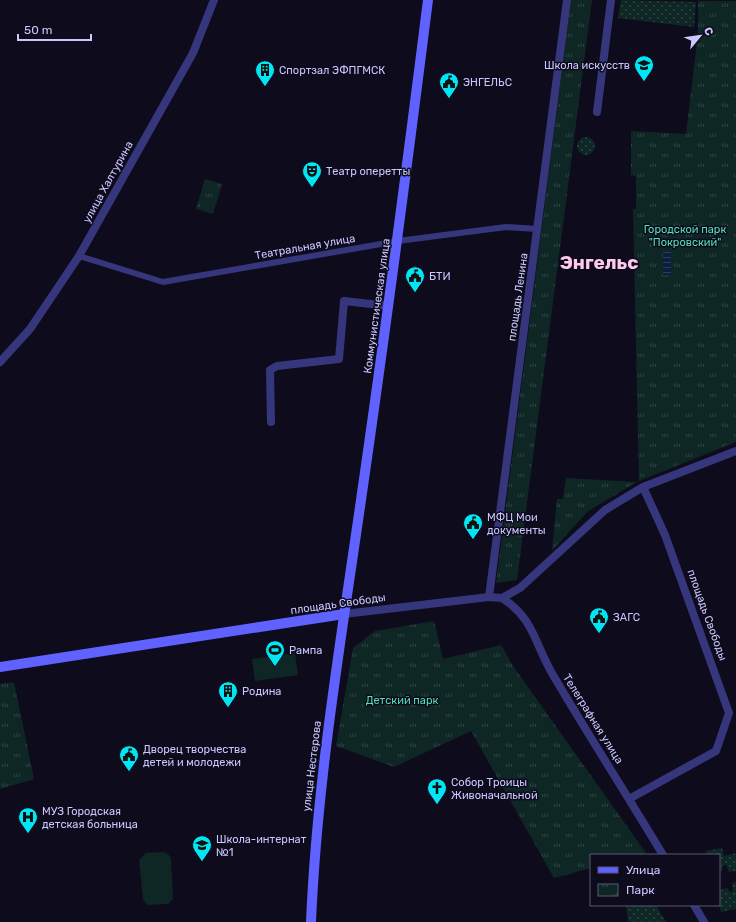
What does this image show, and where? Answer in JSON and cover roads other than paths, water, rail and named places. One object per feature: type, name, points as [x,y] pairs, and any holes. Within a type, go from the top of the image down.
[{"type":"main road","name":"Коммунистическая улица","points":[[344,614],[398,241],[428,0]]},
{"type":"main road","name":"площадь Свободы","points":[[0,667],[344,614]]},
{"type":"main road","name":"улица Нестерова","points":[[311,922],[314,851],[324,754],[344,614]]},
{"type":"street","name":"улица Халтурина","points":[[0,362],[30,329],[79,256],[194,53],[214,0]]},
{"type":"street","name":"площадь Ленина","points":[[489,597],[567,0]]},
{"type":"street","points":[[597,112],[611,0]]},
{"type":"street","name":"Театральная улица","points":[[79,256],[163,282],[398,241],[506,227],[538,229]]},
{"type":"street","points":[[271,422],[270,370],[277,366],[339,359],[344,301],[389,306]]},
{"type":"street","points":[[502,598],[520,588],[605,510],[643,488],[736,451]]},
{"type":"street","name":"площадь Свободы","points":[[629,799],[716,750],[729,713],[665,535],[643,488]]},
{"type":"street","name":"площадь Свободы","points":[[344,614],[489,597],[502,598]]},
{"type":"street","name":"Телеграфная улица","points":[[502,598],[514,606],[524,617],[552,674],[663,854]]},
{"type":"street","points":[[695,906],[704,922]]},
{"type":"water","points":[[663,251],[671,251],[671,275],[663,275]]},
{"type":"place","name":"Школа искусств","points":[[644,82]]},
{"type":"place","name":"Спортзал ЭФПГМСК","points":[[265,87]]},
{"type":"place","name":"ЭНГЕЛЬС","points":[[449,99]]},
{"type":"place","name":"Театр оперетты","points":[[312,188]]},
{"type":"place","name":"БТИ","points":[[415,293]]},
{"type":"place","name":"МФЦ Мои документы","points":[[473,540]]},
{"type":"place","name":"ЗАГС","points":[[599,634]]},
{"type":"place","name":"Рампа","points":[[275,667]]},
{"type":"place","name":"Родина","points":[[228,708]]},
{"type":"place","name":"Дворец творчества детей и молодежи","points":[[129,772]]},
{"type":"place","name":"Собор Троицы Живоначальной","points":[[437,805]]},
{"type":"place","name":"МУЗ Городская детская больница","points":[[28,834]]},
{"type":"place","name":"Школа-интернат №1","points":[[202,862]]},
{"type":"district","name":"Энгельс","points":[[599,262]]},
{"type":"park label","name":"Городской парк \"Покровский\"","points":[[685,235]]},
{"type":"park label","name":"Детский парк","points":[[402,700]]}]
